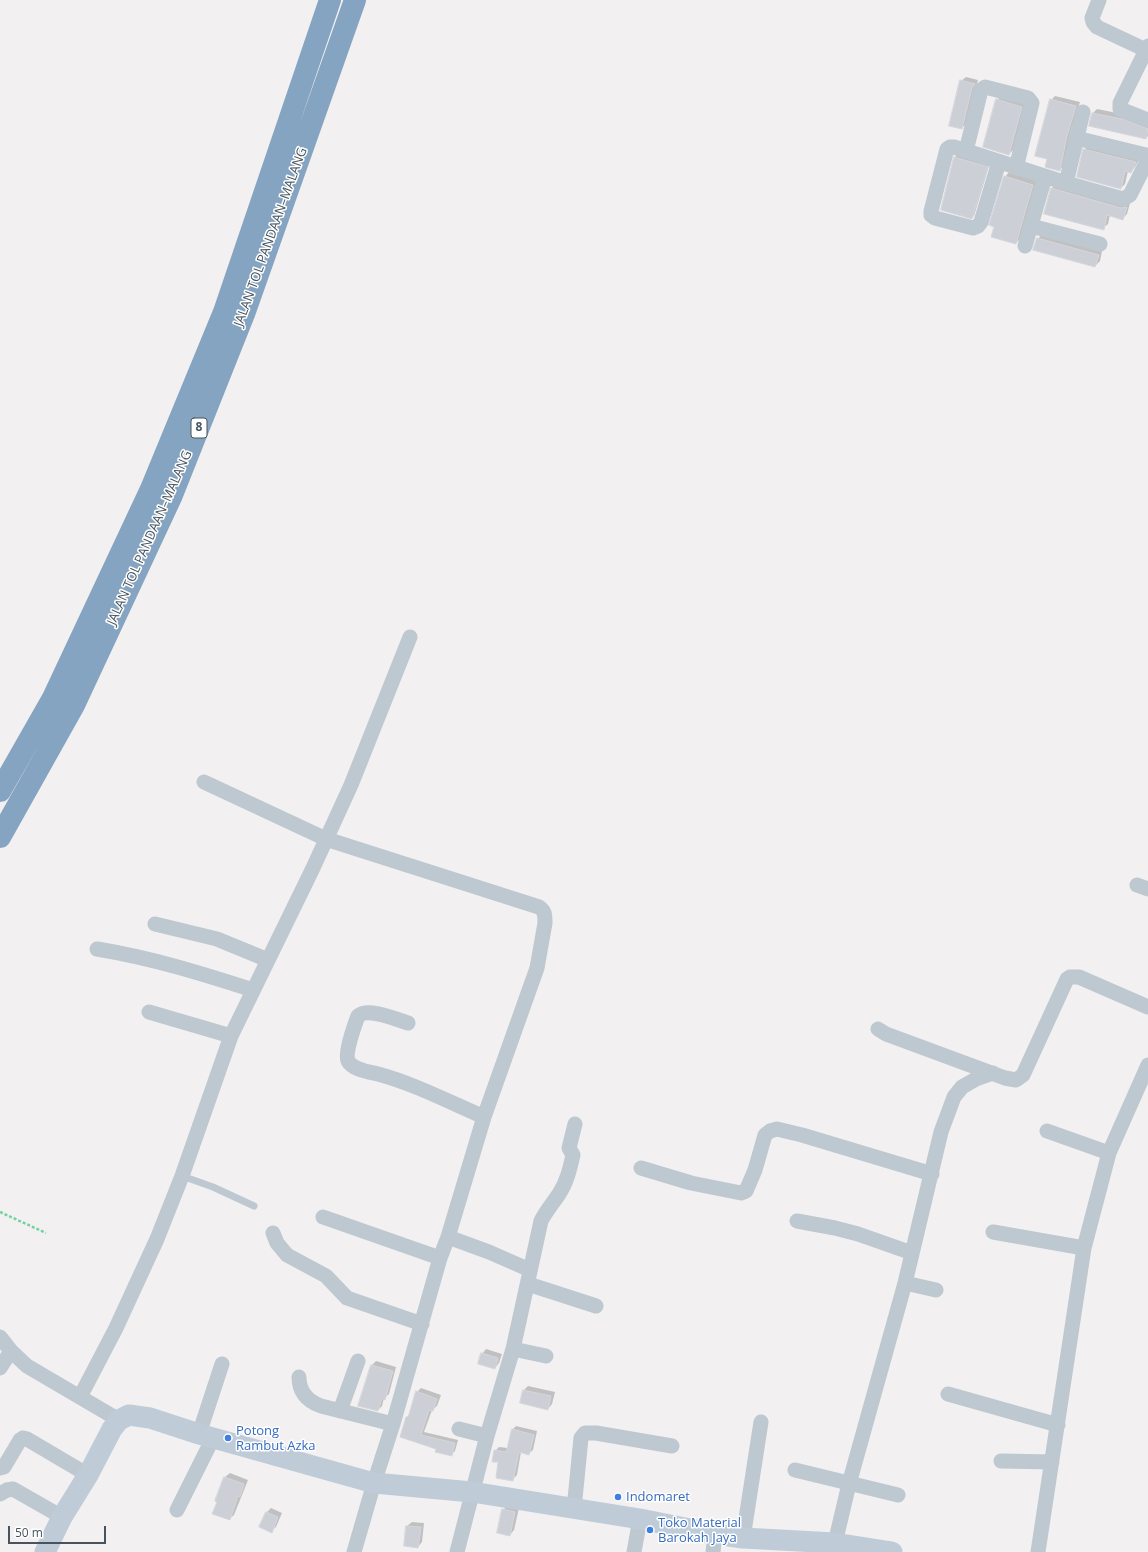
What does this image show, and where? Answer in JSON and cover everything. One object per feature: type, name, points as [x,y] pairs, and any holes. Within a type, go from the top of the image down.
[{"type":"highway","name":"JALAN TOL PANDAAN–MALANG","points":[[0,791],[53,698],[151,489],[224,312],[330,0]]},
{"type":"highway","name":"JALAN TOL PANDAAN–MALANG","points":[[0,837],[74,705],[172,495],[244,314],[355,0]]},
{"type":"street","points":[[1099,0],[1092,18],[1093,22],[1097,26],[1147,49],[1120,103],[1120,109],[1148,120]]},
{"type":"street","points":[[966,151],[982,90],[985,87],[1028,98],[1032,103],[1016,168]]},
{"type":"street","points":[[1066,183],[1083,112]]},
{"type":"street","points":[[999,162],[981,222],[978,226],[973,228],[935,218],[931,215],[930,211],[947,149],[950,147],[966,151],[1045,177],[1123,199],[1130,195],[1148,158],[1146,155],[1076,138]]},
{"type":"street","points":[[1025,246],[1045,177]]},
{"type":"street","points":[[1031,226],[1100,244]]},
{"type":"street","points":[[80,1397],[116,1328],[148,1260],[182,1176],[231,1036],[351,785],[410,637]]},
{"type":"street","points":[[204,782],[326,839],[513,898],[539,907],[544,911],[546,923],[537,968],[484,1117],[440,1258],[393,1424],[354,1552]]},
{"type":"street","points":[[154,924],[216,940],[268,960]]},
{"type":"street","points":[[97,950],[135,956],[177,966],[253,990]]},
{"type":"street","points":[[878,1029],[886,1034],[1005,1078],[1016,1080],[1023,1075],[1067,979],[1070,977],[1079,977],[1148,1007]]},
{"type":"street","points":[[149,1012],[231,1036]]},
{"type":"street","points":[[408,1023],[371,1012],[360,1014],[358,1016],[346,1058],[350,1064],[362,1070],[397,1079],[484,1117]]},
{"type":"street","points":[[1039,1550],[1084,1248],[1109,1153],[1148,1065]]},
{"type":"street","points":[[835,1543],[849,1484],[905,1283],[941,1132],[954,1097],[962,1087],[976,1079],[993,1073]]},
{"type":"street","points":[[457,1552],[487,1436],[513,1349],[541,1221],[546,1211],[559,1194],[567,1178],[573,1155],[569,1148],[575,1124]]},
{"type":"street","points":[[641,1168],[691,1183],[741,1193],[746,1191],[752,1177],[765,1135],[770,1131],[777,1129],[802,1135],[932,1174]]},
{"type":"street","points":[[1047,1131],[1109,1153]]},
{"type":"street","points":[[323,1217],[440,1258]]},
{"type":"street","points":[[797,1222],[835,1228],[858,1234],[912,1253]]},
{"type":"street","points":[[993,1232],[1084,1248]]},
{"type":"street","points":[[273,1233],[277,1243],[288,1255],[326,1276],[346,1298],[422,1324]]},
{"type":"street","points":[[448,1236],[489,1252],[529,1277],[596,1306]]},
{"type":"street","points":[[905,1283],[936,1290]]},
{"type":"street","points":[[0,1337],[11,1351],[27,1366],[119,1420]]},
{"type":"street","points":[[513,1349],[546,1356]]},
{"type":"street","points":[[0,1368],[11,1351]]},
{"type":"street","points":[[340,1411],[358,1361]]},
{"type":"street","points":[[177,1510],[206,1436],[222,1364]]},
{"type":"street","points":[[299,1377],[299,1386],[304,1395],[312,1402],[340,1411],[393,1424]]},
{"type":"street","points":[[948,1394],[1058,1425]]},
{"type":"street","points":[[48,1547],[56,1514],[88,1475],[112,1429],[119,1420],[129,1415],[150,1418],[206,1436],[374,1483],[472,1492],[640,1519],[714,1543],[743,1538],[835,1543],[892,1552]]},
{"type":"street","points":[[743,1538],[761,1422]]},
{"type":"street","points":[[459,1429],[487,1436]]},
{"type":"street","points":[[574,1508],[581,1438],[585,1433],[596,1433],[672,1446]]},
{"type":"street","points":[[4,1492],[9,1478],[2,1468],[20,1440],[23,1438],[27,1438],[88,1475]]},
{"type":"street","points":[[1001,1461],[1052,1462]]},
{"type":"street","points":[[795,1470],[898,1495]]},
{"type":"street","points":[[4,1492],[13,1489],[56,1514]]},
{"type":"street","points":[[634,1552],[640,1519]]},
{"type":"lane","points":[[182,1176],[213,1187],[254,1206]]},
{"type":"path","points":[[0,1212],[46,1233]]},
{"type":"building","points":[[960,80],[975,84],[972,88],[962,129],[949,126]]},
{"type":"building","points":[[996,99],[1022,107],[1009,155],[983,147]]},
{"type":"building","points":[[1050,99],[1076,106],[1067,136],[1060,171],[1045,167],[1047,159],[1035,156]]},
{"type":"building","points":[[1092,113],[1122,119],[1148,129],[1146,139],[1089,126]]},
{"type":"building","points":[[1083,149],[1136,162],[1131,173],[1125,171],[1121,189],[1077,177]]},
{"type":"building","points":[[954,157],[988,167],[972,219],[941,210]]},
{"type":"building","points":[[1004,176],[1033,185],[1016,244],[991,237],[994,227],[989,225]]},
{"type":"building","points":[[1051,188],[1121,208],[1127,207],[1123,220],[1107,215],[1104,230],[1044,214]]},
{"type":"building","points":[[1037,238],[1099,255],[1095,267],[1033,250]]},
{"type":"building","points":[[481,1353],[498,1358],[495,1369],[478,1364]]},
{"type":"building","points":[[371,1365],[393,1371],[385,1400],[382,1398],[378,1411],[358,1406]]},
{"type":"building","points":[[523,1390],[551,1396],[548,1410],[520,1403]]},
{"type":"building","points":[[416,1391],[437,1399],[433,1411],[429,1410],[421,1435],[455,1443],[452,1456],[435,1452],[436,1449],[400,1437]]},
{"type":"building","points":[[512,1429],[534,1435],[529,1455],[519,1452],[513,1481],[496,1478],[498,1462],[492,1462],[494,1450],[506,1452]]},
{"type":"building","points":[[224,1477],[244,1484],[240,1497],[238,1496],[230,1520],[212,1514]]},
{"type":"building","points":[[502,1509],[515,1512],[510,1536],[497,1533]]},
{"type":"building","points":[[266,1512],[278,1517],[272,1533],[259,1527]]},
{"type":"building","points":[[406,1526],[421,1527],[418,1548],[404,1546]]},
{"type":"place","name":"Potong Rambut Azka","points":[[228,1438]]},
{"type":"place","name":"Indomaret","points":[[618,1497]]},
{"type":"place","name":"Toko Material Barokah Jaya","points":[[650,1530]]}]
